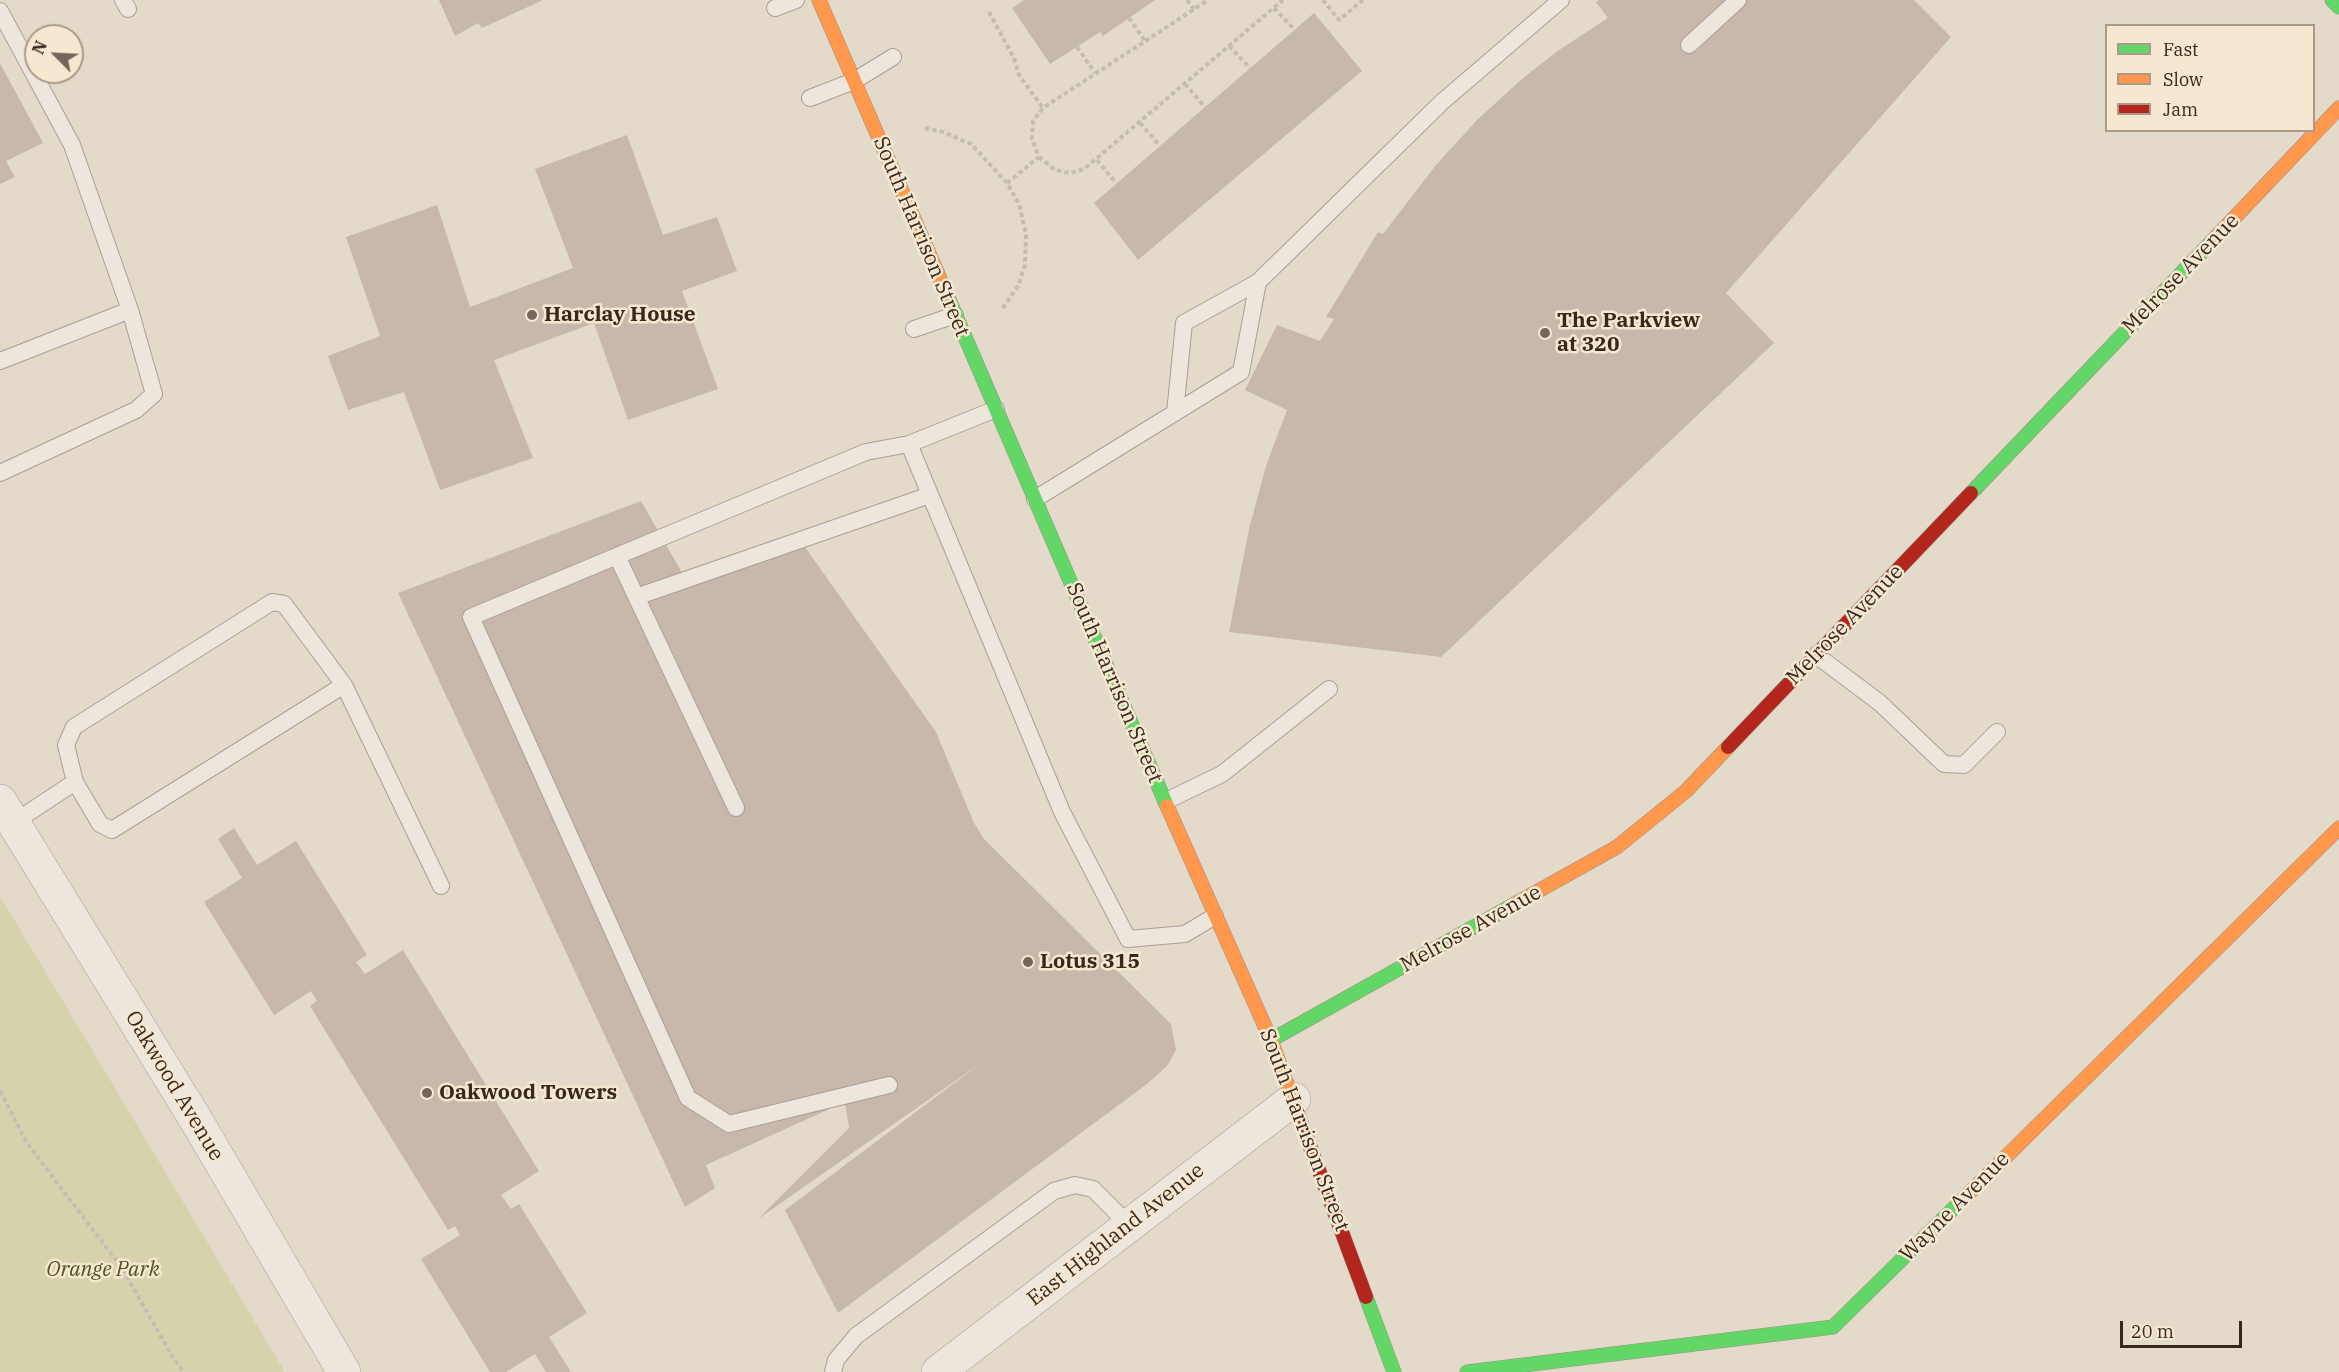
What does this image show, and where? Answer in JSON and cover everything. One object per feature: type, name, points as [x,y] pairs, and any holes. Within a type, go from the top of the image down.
[{"type":"street","name":"South Harrison Street","points":[[819,0],[1215,916],[1271,1040],[1394,1372]]},
{"type":"street","points":[[2332,0],[2339,7]]},
{"type":"street","name":"Melrose Avenue","points":[[1271,1040],[1617,847],[1686,791],[2339,108]]},
{"type":"street","name":"Oakwood Avenue","points":[[7,812],[195,1120],[344,1372]]},
{"type":"street","name":"Wayne Avenue","points":[[1467,1372],[1833,1327],[2339,828]]},
{"type":"street","name":"East Highland Avenue","points":[[938,1372],[1294,1099]]},
{"type":"lane","points":[[775,8],[796,0]]},
{"type":"lane","points":[[1175,413],[1184,322],[1258,282],[1442,102],[1561,0]]},
{"type":"lane","points":[[1689,45],[1738,0]]},
{"type":"lane","points":[[0,11],[72,145],[130,310],[154,394],[135,411],[0,473]]},
{"type":"lane","points":[[810,98],[854,81],[893,57]]},
{"type":"lane","points":[[1035,499],[1241,372],[1258,282]]},
{"type":"lane","points":[[0,360],[130,310]]},
{"type":"lane","points":[[914,329],[955,315]]},
{"type":"lane","points":[[889,1085],[729,1124],[688,1098],[471,617],[866,452],[909,444],[996,409]]},
{"type":"lane","points":[[909,444],[1062,812],[1128,939],[1185,934],[1215,916]]},
{"type":"lane","points":[[636,597],[930,495]]},
{"type":"lane","points":[[616,556],[736,808]]},
{"type":"lane","points":[[344,685],[112,830],[100,824],[75,782],[66,745],[74,727],[272,602],[284,604],[344,685],[441,886]]},
{"type":"lane","points":[[1816,655],[1880,703],[1944,764],[1964,765],[1997,732]]},
{"type":"lane","points":[[1166,801],[1222,774],[1329,689]]},
{"type":"lane","points":[[7,812],[75,782]]},
{"type":"lane","points":[[833,1372],[836,1360],[856,1336],[1054,1191],[1075,1185],[1093,1189],[1129,1225]]},
{"type":"path","points":[[1187,0],[1194,9]]},
{"type":"path","points":[[1208,0],[1043,108],[1033,121],[1032,140],[1039,157],[1055,170],[1070,173],[1084,169],[1283,0]]},
{"type":"path","points":[[1323,0],[1339,20],[1363,0]]},
{"type":"path","points":[[1274,8],[1294,29]]},
{"type":"path","points":[[990,12],[1014,58],[1019,75],[1043,108]]},
{"type":"path","points":[[1129,18],[1145,42]]},
{"type":"path","points":[[1229,46],[1250,68]]},
{"type":"path","points":[[1077,47],[1095,73]]},
{"type":"path","points":[[1185,84],[1205,107]]},
{"type":"path","points":[[1140,123],[1160,146]]},
{"type":"path","points":[[925,128],[943,132],[971,144],[1007,183],[1019,204],[1026,234],[1024,265],[1018,286],[1002,309]]},
{"type":"path","points":[[1007,183],[1039,157]]},
{"type":"path","points":[[1097,160],[1116,183]]},
{"type":"path","points":[[0,1091],[27,1143],[122,1268],[172,1356],[184,1372]]},
{"type":"green space","name":"Orange Park","points":[[0,896],[285,1372],[0,1372]]},
{"type":"building","points":[[439,0],[543,0],[482,28],[478,23],[455,36]]},
{"type":"building","points":[[1024,0],[1155,0],[1103,36],[1100,32],[1050,64],[1012,8]]},
{"type":"building","name":"The Parkview at 320","points":[[1599,0],[1914,0],[1951,37],[1726,293],[1774,343],[1441,657],[1229,632],[1249,529],[1266,466],[1287,410],[1245,390],[1277,325],[1320,341],[1334,319],[1326,317],[1378,232],[1383,234],[1436,165],[1477,120],[1523,78],[1559,50],[1608,18],[1596,2]]},
{"type":"building","points":[[1314,13],[1362,71],[1138,260],[1094,203]]},
{"type":"building","points":[[0,63],[43,143],[6,161],[15,177],[0,184]]},
{"type":"building","name":"Harclay House","points":[[627,135],[663,235],[717,217],[737,271],[682,291],[718,389],[628,420],[594,323],[494,360],[533,458],[440,490],[404,392],[348,410],[328,356],[380,336],[346,237],[437,205],[470,307],[573,268],[535,169]]},
{"type":"building","points":[[641,501],[689,585],[805,547],[936,732],[974,823],[984,839],[1171,1024],[1176,1050],[1167,1066],[1147,1084],[838,1313],[785,1210],[981,1063],[758,1219],[849,1128],[845,1102],[706,1165],[715,1188],[685,1207],[398,593]]},
{"type":"building","name":"Oakwood Towers","points":[[234,828],[257,865],[296,841],[367,955],[356,962],[365,974],[403,950],[539,1171],[501,1195],[511,1209],[519,1204],[587,1313],[549,1337],[571,1372],[546,1372],[535,1354],[506,1372],[490,1372],[421,1259],[460,1235],[455,1226],[448,1230],[310,1006],[317,1001],[311,991],[274,1015],[204,902],[242,878],[218,839]]},
{"type":"traffic: fast","points":[[2332,0],[2339,7]]},
{"type":"traffic: fast","points":[[1971,493],[2216,237]]},
{"type":"traffic: fast","points":[[947,295],[1167,806]]},
{"type":"traffic: fast","points":[[1271,1040],[1513,905]]},
{"type":"traffic: fast","points":[[1467,1372],[1833,1327],[1960,1202]]},
{"type":"traffic: fast","points":[[1366,1297],[1394,1372]]},
{"type":"traffic: slow","points":[[819,0],[947,295]]},
{"type":"traffic: slow","points":[[2216,237],[2339,108]]},
{"type":"traffic: slow","points":[[1513,905],[1617,847],[1686,791],[1728,747]]},
{"type":"traffic: slow","points":[[1167,806],[1271,1040],[1295,1106]]},
{"type":"traffic: slow","points":[[1960,1202],[2339,828]]},
{"type":"traffic: jam","points":[[1728,747],[1971,493]]},
{"type":"traffic: jam","points":[[1295,1106],[1366,1297]]},
{"type":"place","name":"Harclay House","points":[[532,315]]},
{"type":"place","name":"The Parkview at 320","points":[[1545,333]]},
{"type":"place","name":"Lotus 315","points":[[1028,962]]},
{"type":"place","name":"Oakwood Towers","points":[[427,1093]]}]
